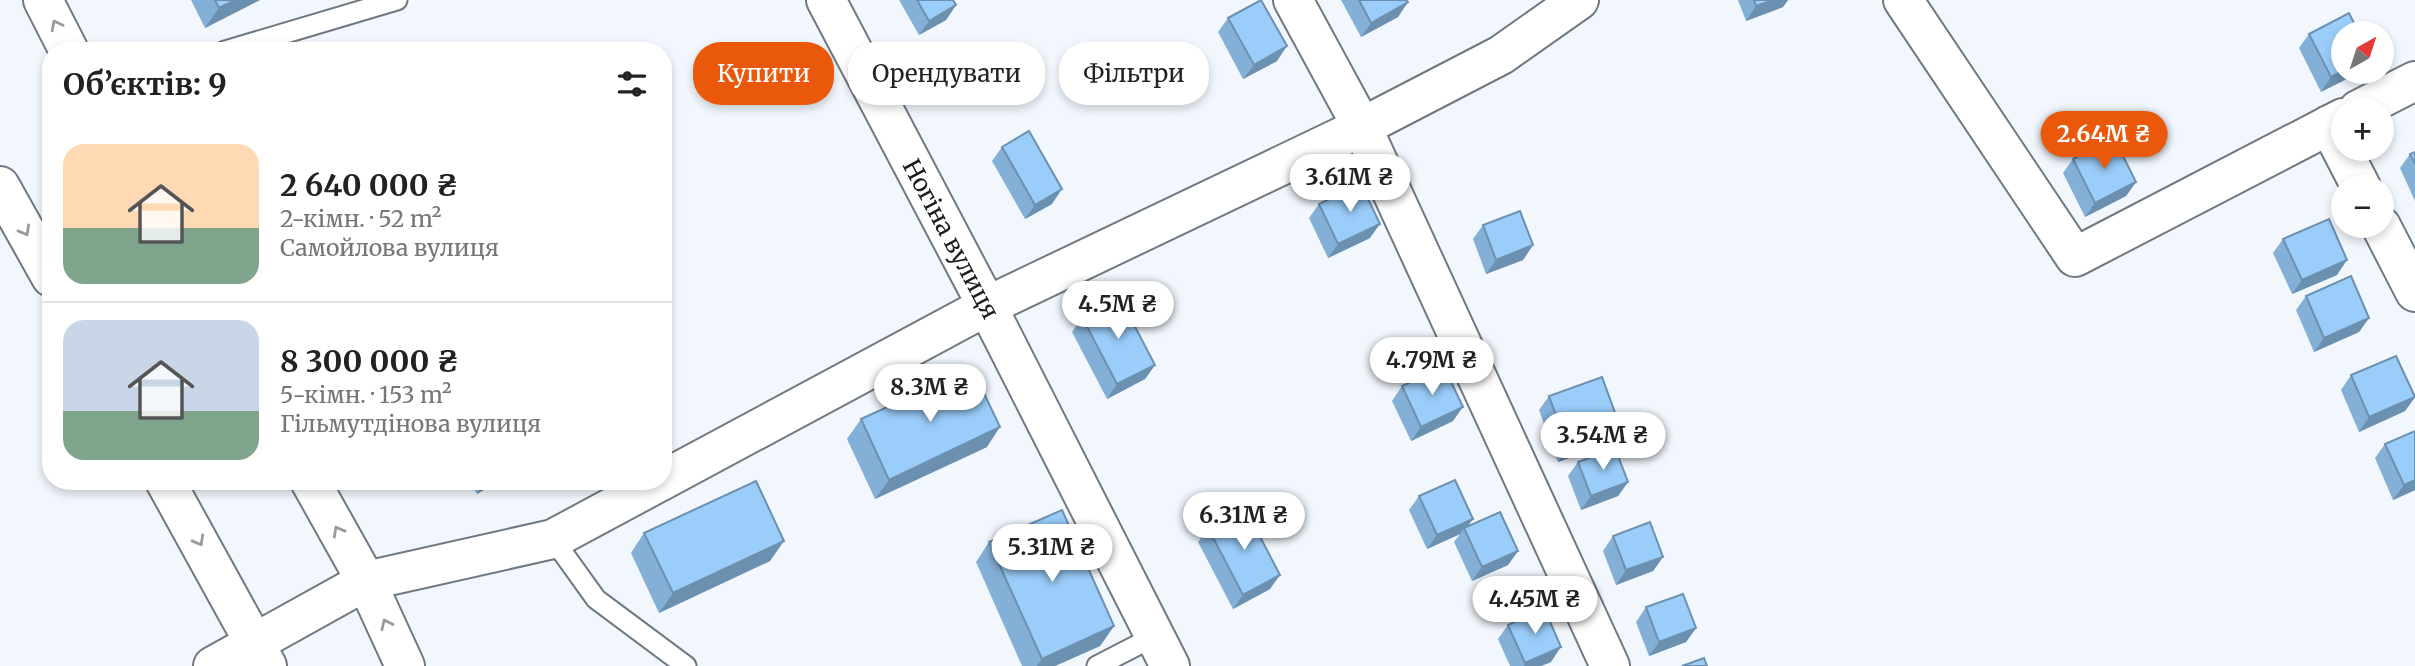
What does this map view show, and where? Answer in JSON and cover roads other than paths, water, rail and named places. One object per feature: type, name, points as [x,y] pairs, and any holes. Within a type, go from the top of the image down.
[{"type":"street","points":[[43,0],[64,42]]},
{"type":"street","name":"Ногіна вулиця","points":[[826,0],[987,306],[1163,651]]},
{"type":"street","points":[[1293,0],[1362,127],[1610,666]]},
{"type":"street","points":[[672,476],[987,306],[1362,127],[1501,55],[1579,0]]},
{"type":"street","points":[[1903,0],[2075,257],[2331,124]]},
{"type":"street","points":[[2382,98],[2415,81]]},
{"type":"street","points":[[0,186],[42,260]]},
{"type":"street","points":[[2387,238],[2415,292]]},
{"type":"street","points":[[170,490],[261,654]]},
{"type":"street","points":[[315,490],[366,581],[405,666]]},
{"type":"street","points":[[213,666],[261,654],[366,581],[553,539],[645,490]]},
{"type":"lane","points":[[255,42],[397,0]]},
{"type":"lane","points":[[553,539],[596,599],[685,666]]},
{"type":"lane","points":[[1097,666],[1163,651]]}]
